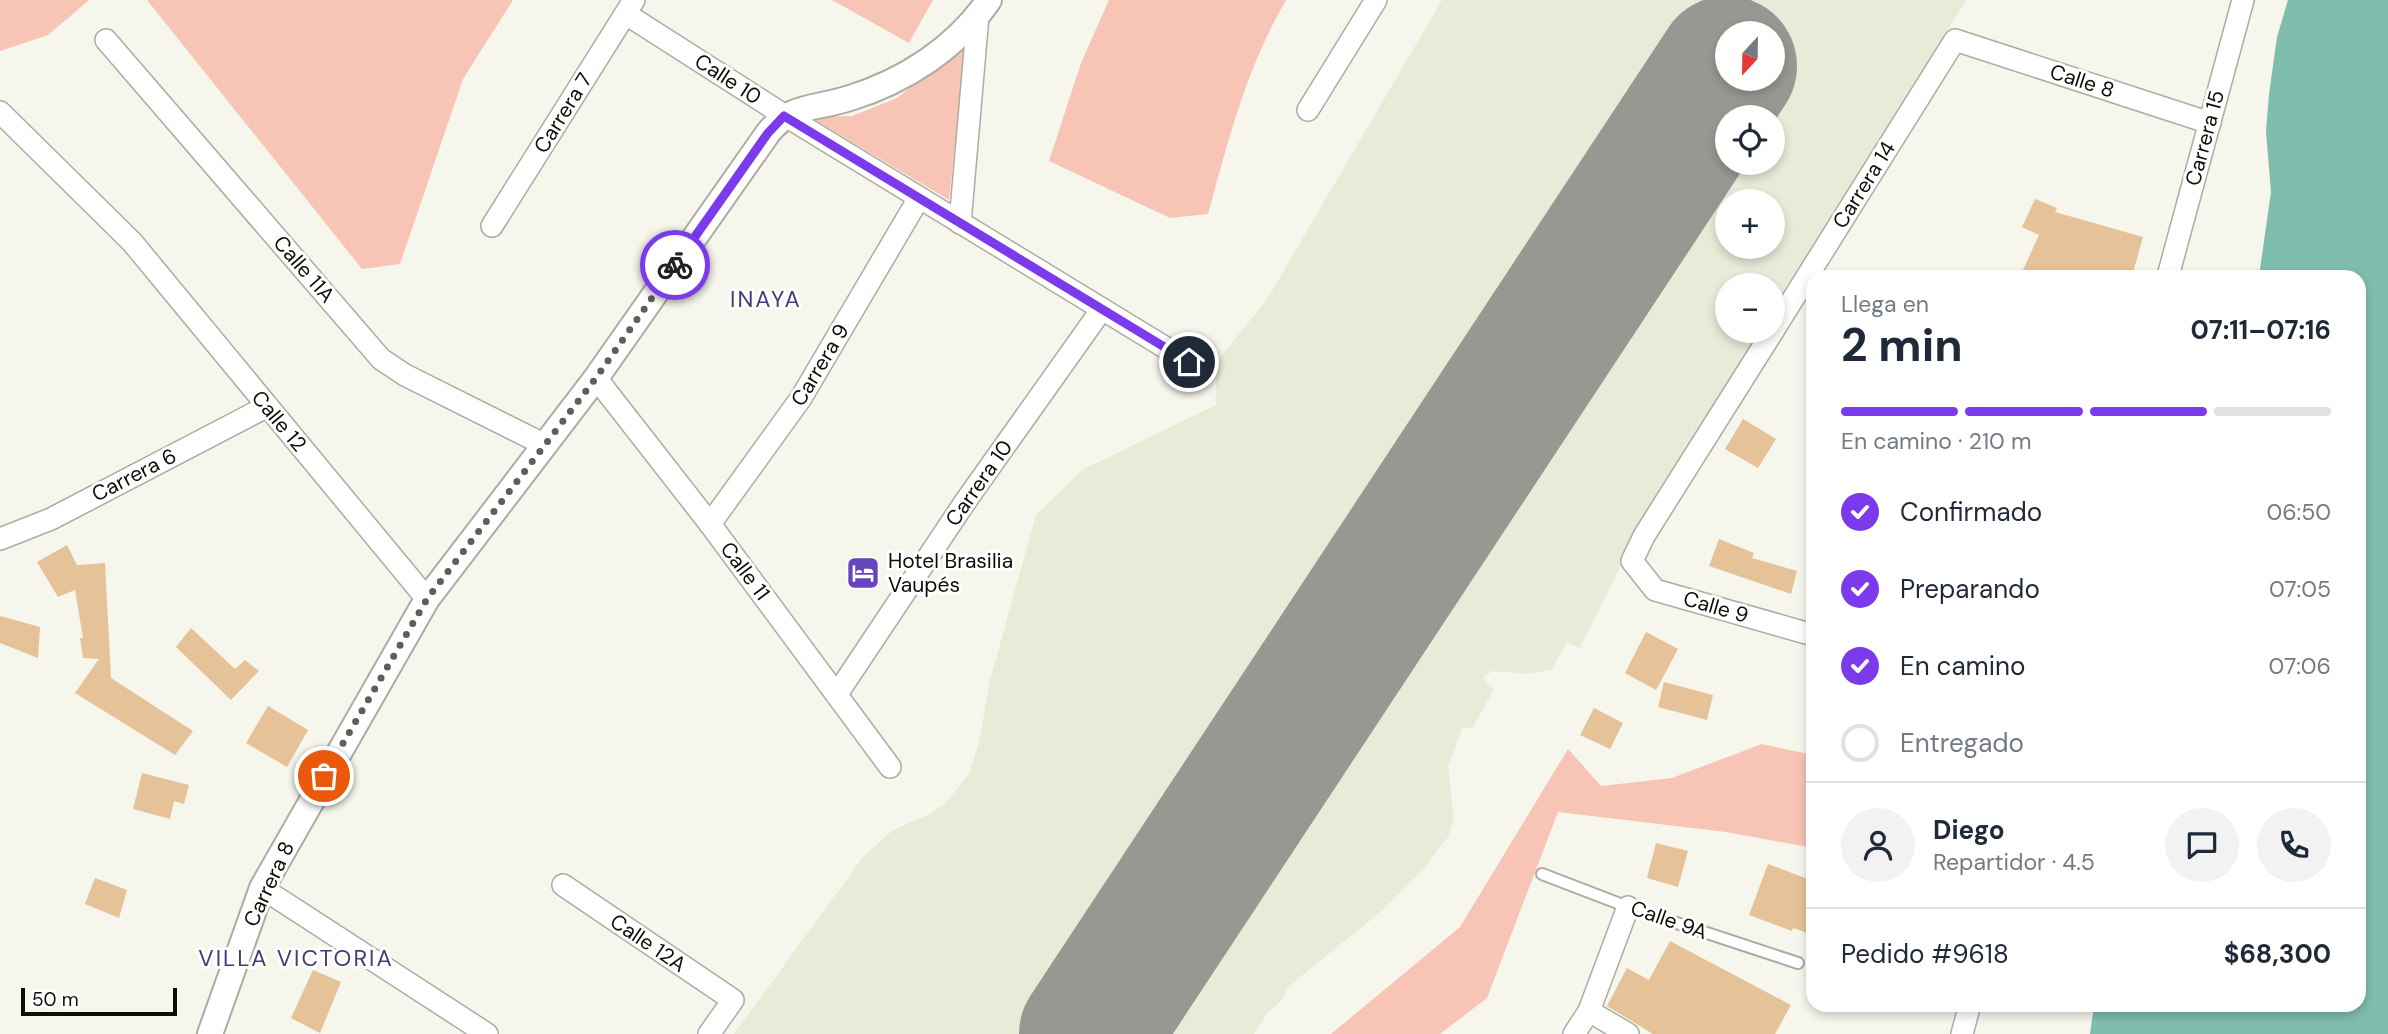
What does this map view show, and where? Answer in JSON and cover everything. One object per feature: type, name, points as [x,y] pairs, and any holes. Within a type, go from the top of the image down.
[{"type":"street","points":[[1308,110],[1376,0]]},
{"type":"street","name":"Carrera 15","points":[[2170,270],[2243,0]]},
{"type":"street","name":"Calle 10","points":[[630,7],[784,116],[1189,362]]},
{"type":"street","name":"Carrera 7","points":[[492,226],[630,7]]},
{"type":"street","points":[[784,116],[848,99],[894,81],[957,39],[984,8]]},
{"type":"street","points":[[960,223],[984,8]]},
{"type":"street","name":"Calle 11A","points":[[106,40],[381,359],[405,375],[545,445]]},
{"type":"street","name":"Calle 8","points":[[1955,40],[2210,123]]},
{"type":"street","name":"Carrera 14","points":[[1811,270],[1955,40]]},
{"type":"street","name":"Calle 12","points":[[0,112],[132,242],[427,599]]},
{"type":"street","name":"Carrera 8","points":[[210,1034],[262,888],[427,599],[596,378],[768,133],[784,116]]},
{"type":"street","name":"Carrera 9","points":[[710,524],[801,398],[919,198]]},
{"type":"street","name":"Carrera 14","points":[[1785,312],[1806,278]]},
{"type":"street","name":"Carrera 10","points":[[837,694],[965,502],[1102,309]]},
{"type":"street","name":"Carrera 14","points":[[1632,561],[1644,536],[1765,343]]},
{"type":"street","name":"Calle 11","points":[[596,378],[710,524],[890,767]]},
{"type":"street","name":"Carrera 6","points":[[0,539],[51,519],[266,407]]},
{"type":"street","name":"Calle 9","points":[[1632,561],[1655,590],[1806,633]]},
{"type":"street","name":"Calle 12A","points":[[563,886],[733,1000],[709,1034]]},
{"type":"street","points":[[262,888],[487,1034]]},
{"type":"street","points":[[1574,1034],[1589,1011],[1628,907]]},
{"type":"street","points":[[1589,1011],[1628,1034]]},
{"type":"street","points":[[1962,1034],[1968,1012]]},
{"type":"lane","name":"Calle 9A","points":[[1542,874],[1628,907],[1798,963]]},
{"type":"shaded area","points":[[0,0],[89,0],[48,35],[0,51]]},
{"type":"shaded area","points":[[147,0],[513,0],[463,79],[400,264],[362,269]]},
{"type":"shaded area","points":[[832,0],[933,0],[909,43]]},
{"type":"shaded area","points":[[1109,0],[1286,0],[1249,78],[1208,214],[1170,218],[1049,161],[1081,63]]},
{"type":"shaded area","points":[[1442,0],[1966,0],[1785,301],[1785,273],[1715,273],[1715,343],[1758,343],[1622,564],[1580,648],[1567,643],[1551,670],[1527,674],[1493,671],[1484,676],[1484,681],[1494,689],[1472,729],[1463,727],[1448,766],[1454,819],[1448,837],[1426,866],[1383,910],[1289,986],[1281,1001],[1269,1011],[1254,1034],[734,1034],[863,857],[893,830],[930,814],[947,802],[970,772],[979,742],[990,680],[1036,515],[1082,470],[1216,405],[1216,362],[1266,301]]},
{"type":"shaded area","points":[[966,44],[949,200],[810,117],[852,116],[897,98]]},
{"type":"shaded area","points":[[1762,744],[1806,753],[1806,847],[1726,832],[1558,812],[1487,998],[1440,1034],[1331,1034],[1460,927],[1568,749],[1601,786],[1672,778]]},
{"type":"water","points":[[2288,0],[2388,0],[2388,1034],[2090,1034],[2093,1012],[2366,1012],[2366,270],[2260,270],[2271,192],[2266,131],[2277,37]]},
{"type":"building","points":[[2035,199],[2057,208],[2055,212],[2143,237],[2134,270],[2023,270],[2039,235],[2022,227]]},
{"type":"building","points":[[1743,419],[1776,439],[1758,468],[1725,449]]},
{"type":"building","points":[[1719,539],[1754,553],[1752,558],[1797,571],[1791,594],[1709,566]]},
{"type":"building","points":[[67,545],[77,565],[105,563],[111,678],[193,731],[175,755],[75,693],[99,659],[83,658],[80,638],[83,638],[75,590],[58,597],[37,562]]},
{"type":"building","points":[[0,616],[40,627],[38,658],[0,643]]},
{"type":"building","points":[[191,628],[235,669],[245,660],[259,671],[231,700],[176,647]]},
{"type":"building","points":[[1646,632],[1678,649],[1656,690],[1625,673]]},
{"type":"building","points":[[1664,682],[1713,695],[1707,720],[1658,707]]},
{"type":"building","points":[[268,706],[308,730],[287,767],[246,743]]},
{"type":"building","points":[[1594,708],[1623,723],[1610,749],[1580,735]]},
{"type":"building","points":[[142,773],[189,785],[184,804],[174,801],[170,819],[133,809]]},
{"type":"building","points":[[1656,843],[1688,851],[1678,887],[1647,878]]},
{"type":"building","points":[[1768,864],[1806,878],[1806,933],[1793,928],[1792,931],[1749,915]]},
{"type":"building","points":[[95,878],[127,890],[119,918],[85,904]]},
{"type":"building","points":[[1670,941],[1791,1005],[1775,1034],[1653,1034],[1607,1006],[1627,968],[1649,980]]},
{"type":"building","points":[[313,970],[341,982],[320,1033],[291,1018]]},
{"type":"runway","points":[[1089,1034],[1715,84]]},
{"type":"way so far","points":[[324,776],[427,599],[596,378],[675,265]]},
{"type":"place","name":"Hotel Brasilia Vaupés","points":[[863,573]]},
{"type":"district","name":"INAYA","points":[[766,299]]},
{"type":"district","name":"VILLA VICTORIA","points":[[296,958]]},
{"type":"route","points":[[675,265],[768,133],[784,116],[1189,362]]}]
